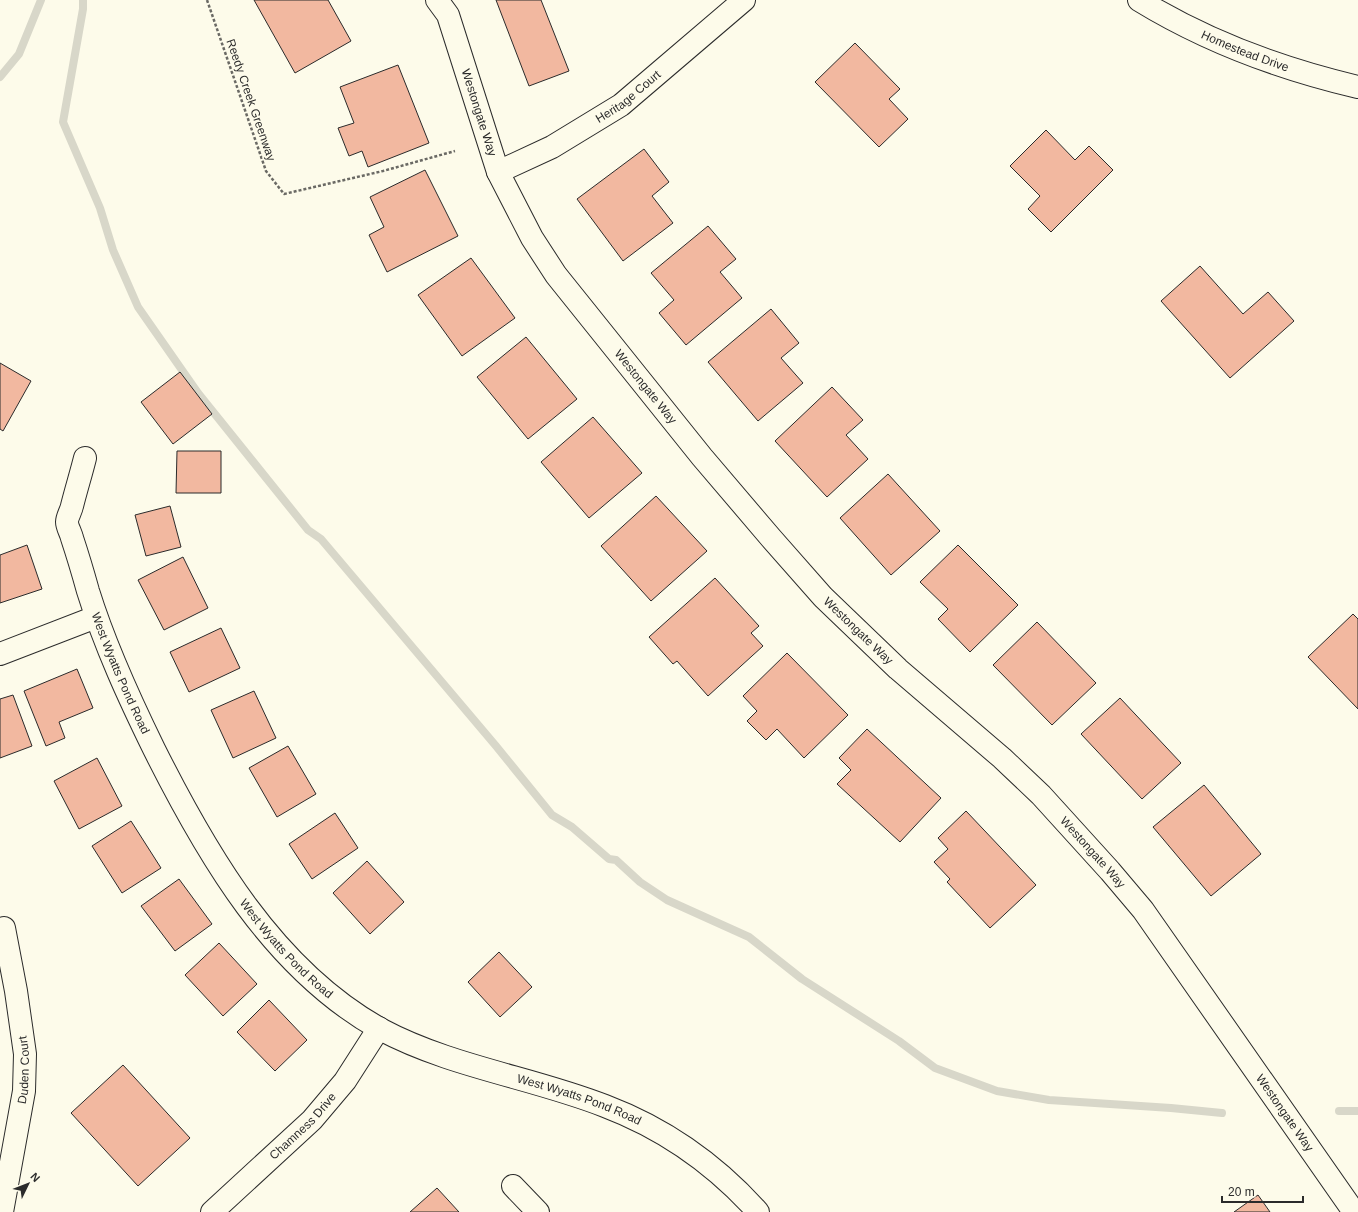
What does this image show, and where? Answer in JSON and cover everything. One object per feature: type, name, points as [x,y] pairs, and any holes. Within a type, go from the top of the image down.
[{"type":"street","name":"Westongate Way","points":[[437,0],[448,15],[498,172],[532,238],[556,275],[692,445],[823,597],[898,669],[1002,758],[1041,795],[1110,871],[1143,910],[1321,1162],[1354,1212]]},
{"type":"street","name":"Heritage Court","points":[[498,172],[552,147],[620,105],[744,0]]},
{"type":"street","name":"Homestead Drive","points":[[1139,0],[1162,14],[1251,56],[1358,87]]},
{"type":"street","name":"West Wyatts Pond Road","points":[[85,458],[67,522],[96,616],[129,698],[176,792],[227,878],[263,928],[303,970],[338,1000],[379,1028],[429,1052],[603,1105],[640,1121],[671,1138],[703,1161],[727,1180],[758,1212]]},
{"type":"street","points":[[0,654],[96,616]]},
{"type":"street","name":"Duden Court","points":[[2,1212],[24,1091],[25,1054],[16,991],[4,928]]},
{"type":"street","name":"Chamness Drive","points":[[212,1212],[312,1120],[345,1081],[379,1028]]},
{"type":"street","points":[[514,1186],[538,1212]]},
{"type":"path","name":"Reedy Creek Greenway","points":[[207,0],[266,171],[284,194],[383,171],[455,150]]},
{"type":"building","points":[[254,0],[328,0],[351,41],[295,73]]},
{"type":"building","points":[[496,0],[541,0],[569,71],[529,86]]},
{"type":"building","points":[[855,43],[900,89],[889,99],[908,119],[879,147],[815,82]]},
{"type":"building","points":[[398,65],[429,143],[368,167],[362,151],[349,156],[338,128],[354,123],[340,87]]},
{"type":"building","points":[[1046,130],[1075,160],[1089,146],[1113,170],[1051,232],[1028,209],[1040,196],[1010,166]]},
{"type":"building","points":[[644,149],[669,182],[652,196],[673,223],[623,261],[577,199]]},
{"type":"building","points":[[425,170],[458,236],[387,272],[369,235],[384,227],[370,197]]},
{"type":"building","points":[[708,226],[736,259],[720,272],[742,298],[686,345],[659,313],[674,300],[651,273]]},
{"type":"building","points":[[471,258],[515,318],[462,356],[418,295]]},
{"type":"building","points":[[1200,266],[1243,314],[1268,292],[1294,321],[1230,378],[1161,301]]},
{"type":"building","points":[[771,309],[799,343],[781,358],[803,383],[758,421],[708,362]]},
{"type":"building","points":[[526,337],[577,399],[528,439],[477,377]]},
{"type":"building","points":[[0,363],[31,381],[3,431],[0,429]]},
{"type":"building","points":[[180,372],[212,414],[173,444],[141,402]]},
{"type":"building","points":[[832,387],[863,420],[846,435],[868,459],[827,497],[775,441]]},
{"type":"building","points":[[593,417],[642,473],[589,518],[541,462]]},
{"type":"building","points":[[177,451],[221,451],[221,493],[176,493]]},
{"type":"building","points":[[888,474],[940,531],[891,575],[840,518]]},
{"type":"building","points":[[656,496],[707,551],[651,601],[601,546]]},
{"type":"building","points":[[170,506],[181,547],[146,556],[135,515]]},
{"type":"building","points":[[27,545],[42,589],[0,603],[0,555]]},
{"type":"building","points":[[958,545],[1018,605],[970,652],[938,619],[948,609],[920,582]]},
{"type":"building","points":[[183,557],[208,608],[164,630],[138,580]]},
{"type":"building","points":[[715,578],[759,626],[751,633],[763,646],[708,696],[677,661],[673,664],[649,637]]},
{"type":"building","points":[[1353,614],[1358,619],[1358,709],[1308,657]]},
{"type":"building","points":[[1037,622],[1096,683],[1052,725],[993,665]]},
{"type":"building","points":[[221,628],[240,668],[189,692],[170,652]]},
{"type":"building","points":[[787,653],[848,715],[804,758],[777,729],[766,740],[747,721],[757,711],[743,696]]},
{"type":"building","points":[[77,669],[93,708],[59,722],[65,738],[46,746],[24,691]]},
{"type":"building","points":[[254,691],[276,738],[233,758],[211,710]]},
{"type":"building","points":[[13,695],[32,746],[0,758],[0,699]]},
{"type":"building","points":[[1120,698],[1181,763],[1142,799],[1081,734]]},
{"type":"building","points":[[867,729],[941,798],[900,842],[837,784],[851,770],[839,758]]},
{"type":"building","points":[[288,746],[316,794],[277,817],[249,768]]},
{"type":"building","points":[[97,758],[122,806],[79,829],[54,781]]},
{"type":"building","points":[[1204,785],[1261,854],[1211,896],[1153,827]]},
{"type":"building","points":[[966,811],[1036,885],[990,928],[947,882],[950,879],[934,862],[948,849],[938,838]]},
{"type":"building","points":[[335,813],[358,848],[312,879],[289,844]]},
{"type":"building","points":[[131,821],[161,868],[122,893],[92,846]]},
{"type":"building","points":[[367,861],[404,902],[370,934],[333,893]]},
{"type":"building","points":[[179,879],[212,924],[175,951],[141,906]]},
{"type":"building","points":[[219,943],[257,984],[223,1016],[185,975]]},
{"type":"building","points":[[499,952],[532,987],[500,1017],[468,982]]},
{"type":"building","points":[[269,1000],[307,1040],[275,1071],[237,1032]]},
{"type":"building","points":[[123,1065],[190,1138],[138,1186],[71,1113]]},
{"type":"building","points":[[437,1188],[459,1212],[410,1212]]},
{"type":"building","points":[[1258,1195],[1270,1212],[1234,1212]]},
{"type":"waterway","points":[[0,77],[19,54],[41,0]]},
{"type":"waterway","points":[[83,0],[83,9],[63,122],[100,208],[113,250],[138,307],[198,393],[308,530],[321,539],[496,746],[552,815],[572,827],[609,859],[616,860],[640,882],[667,900],[749,937],[802,979],[899,1041],[935,1068],[997,1091],[1049,1100],[1222,1113]]},
{"type":"waterway","points":[[1339,1111],[1358,1111]]}]
